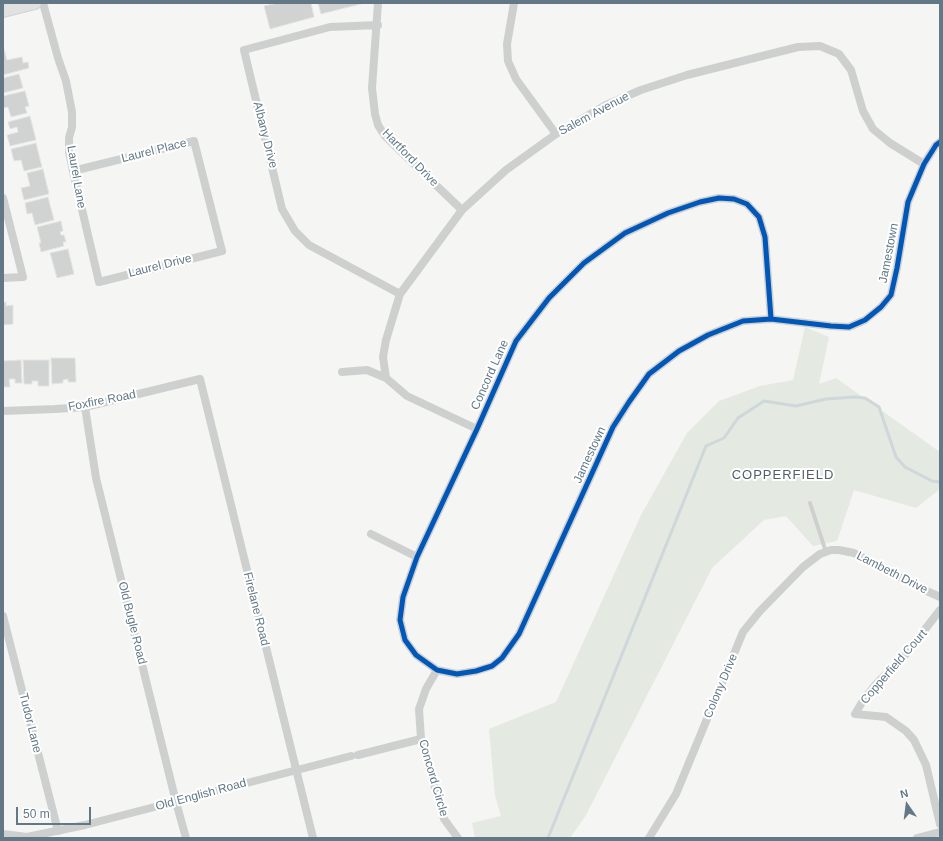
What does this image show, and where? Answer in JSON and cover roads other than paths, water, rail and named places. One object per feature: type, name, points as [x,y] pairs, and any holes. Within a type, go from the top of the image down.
[{"type":"main road","points":[[3,11],[35,3]]},
{"type":"street","name":"Laurel Lane","points":[[43,3],[66,81],[72,112],[69,152],[99,282]]},
{"type":"street","name":"Hartford Drive","points":[[378,3],[378,25],[372,88],[375,114],[378,125],[385,136],[462,210]]},
{"type":"street","points":[[514,3],[507,44],[508,61],[516,80],[556,134]]},
{"type":"street","name":"Albany Drive","points":[[378,25],[330,27],[244,50],[282,209],[295,231],[309,246],[400,294]]},
{"type":"street","name":"Salem Avenue","points":[[386,378],[383,357],[384,351],[400,294],[462,210],[506,170],[556,134],[606,105],[687,75],[798,47],[820,46],[839,54],[851,70],[863,111],[873,129],[924,164]]},
{"type":"street","name":"Laurel Place","points":[[73,171],[194,141],[222,251]]},
{"type":"street","name":"Jamestown","points":[[437,670],[457,674],[476,672],[492,666],[502,658],[519,634],[613,427],[649,374],[679,351],[708,335],[743,321],[771,319],[849,327],[865,320],[880,307],[891,295],[908,202],[924,164],[940,142]]},
{"type":"street","points":[[3,198],[23,277],[3,278]]},
{"type":"street","name":"Concord Lane","points":[[437,670],[416,655],[405,640],[400,620],[403,597],[417,557],[477,429],[516,341],[549,298],[584,263],[625,234],[668,213],[700,202],[719,198],[734,199],[747,204],[759,217],[765,237],[771,319]]},
{"type":"street","name":"Laurel Drive","points":[[99,282],[222,251]]},
{"type":"street","points":[[342,372],[367,370],[386,378],[407,396],[477,429]]},
{"type":"street","name":"Foxfire Road","points":[[3,411],[85,407],[200,379]]},
{"type":"street","name":"Firelane Road","points":[[200,379],[313,838]]},
{"type":"street","name":"Old Bugle Road","points":[[85,407],[96,478],[186,838]]},
{"type":"street","points":[[371,534],[417,557]]},
{"type":"street","name":"Lambeth Drive","points":[[823,553],[831,550],[839,550],[854,553],[940,597]]},
{"type":"street","name":"Colony Drive","points":[[649,838],[676,794],[744,632],[760,611],[803,567],[823,553]]},
{"type":"street","name":"Copperfield Court","points":[[940,610],[906,654],[869,694],[855,714],[886,717],[906,731],[914,740],[926,765],[940,824]]},
{"type":"street","name":"Tudor Lane","points":[[3,616],[58,831]]},
{"type":"street","name":"Concord Circle","points":[[437,670],[426,689],[419,709],[421,739],[444,819],[458,838]]},
{"type":"street","name":"Old English Road","points":[[3,834],[27,838],[85,825],[421,739]]},
{"type":"street","points":[[917,838],[940,832]]},
{"type":"lane","points":[[810,503],[823,553]]},
{"type":"waterway","points":[[548,838],[706,446],[724,438],[738,418],[764,401],[796,406],[826,399],[855,397],[865,398],[879,407],[896,457],[905,467],[932,481],[940,482]]},
{"type":"district","name":"COPPERFIELD","points":[[783,475]]}]
